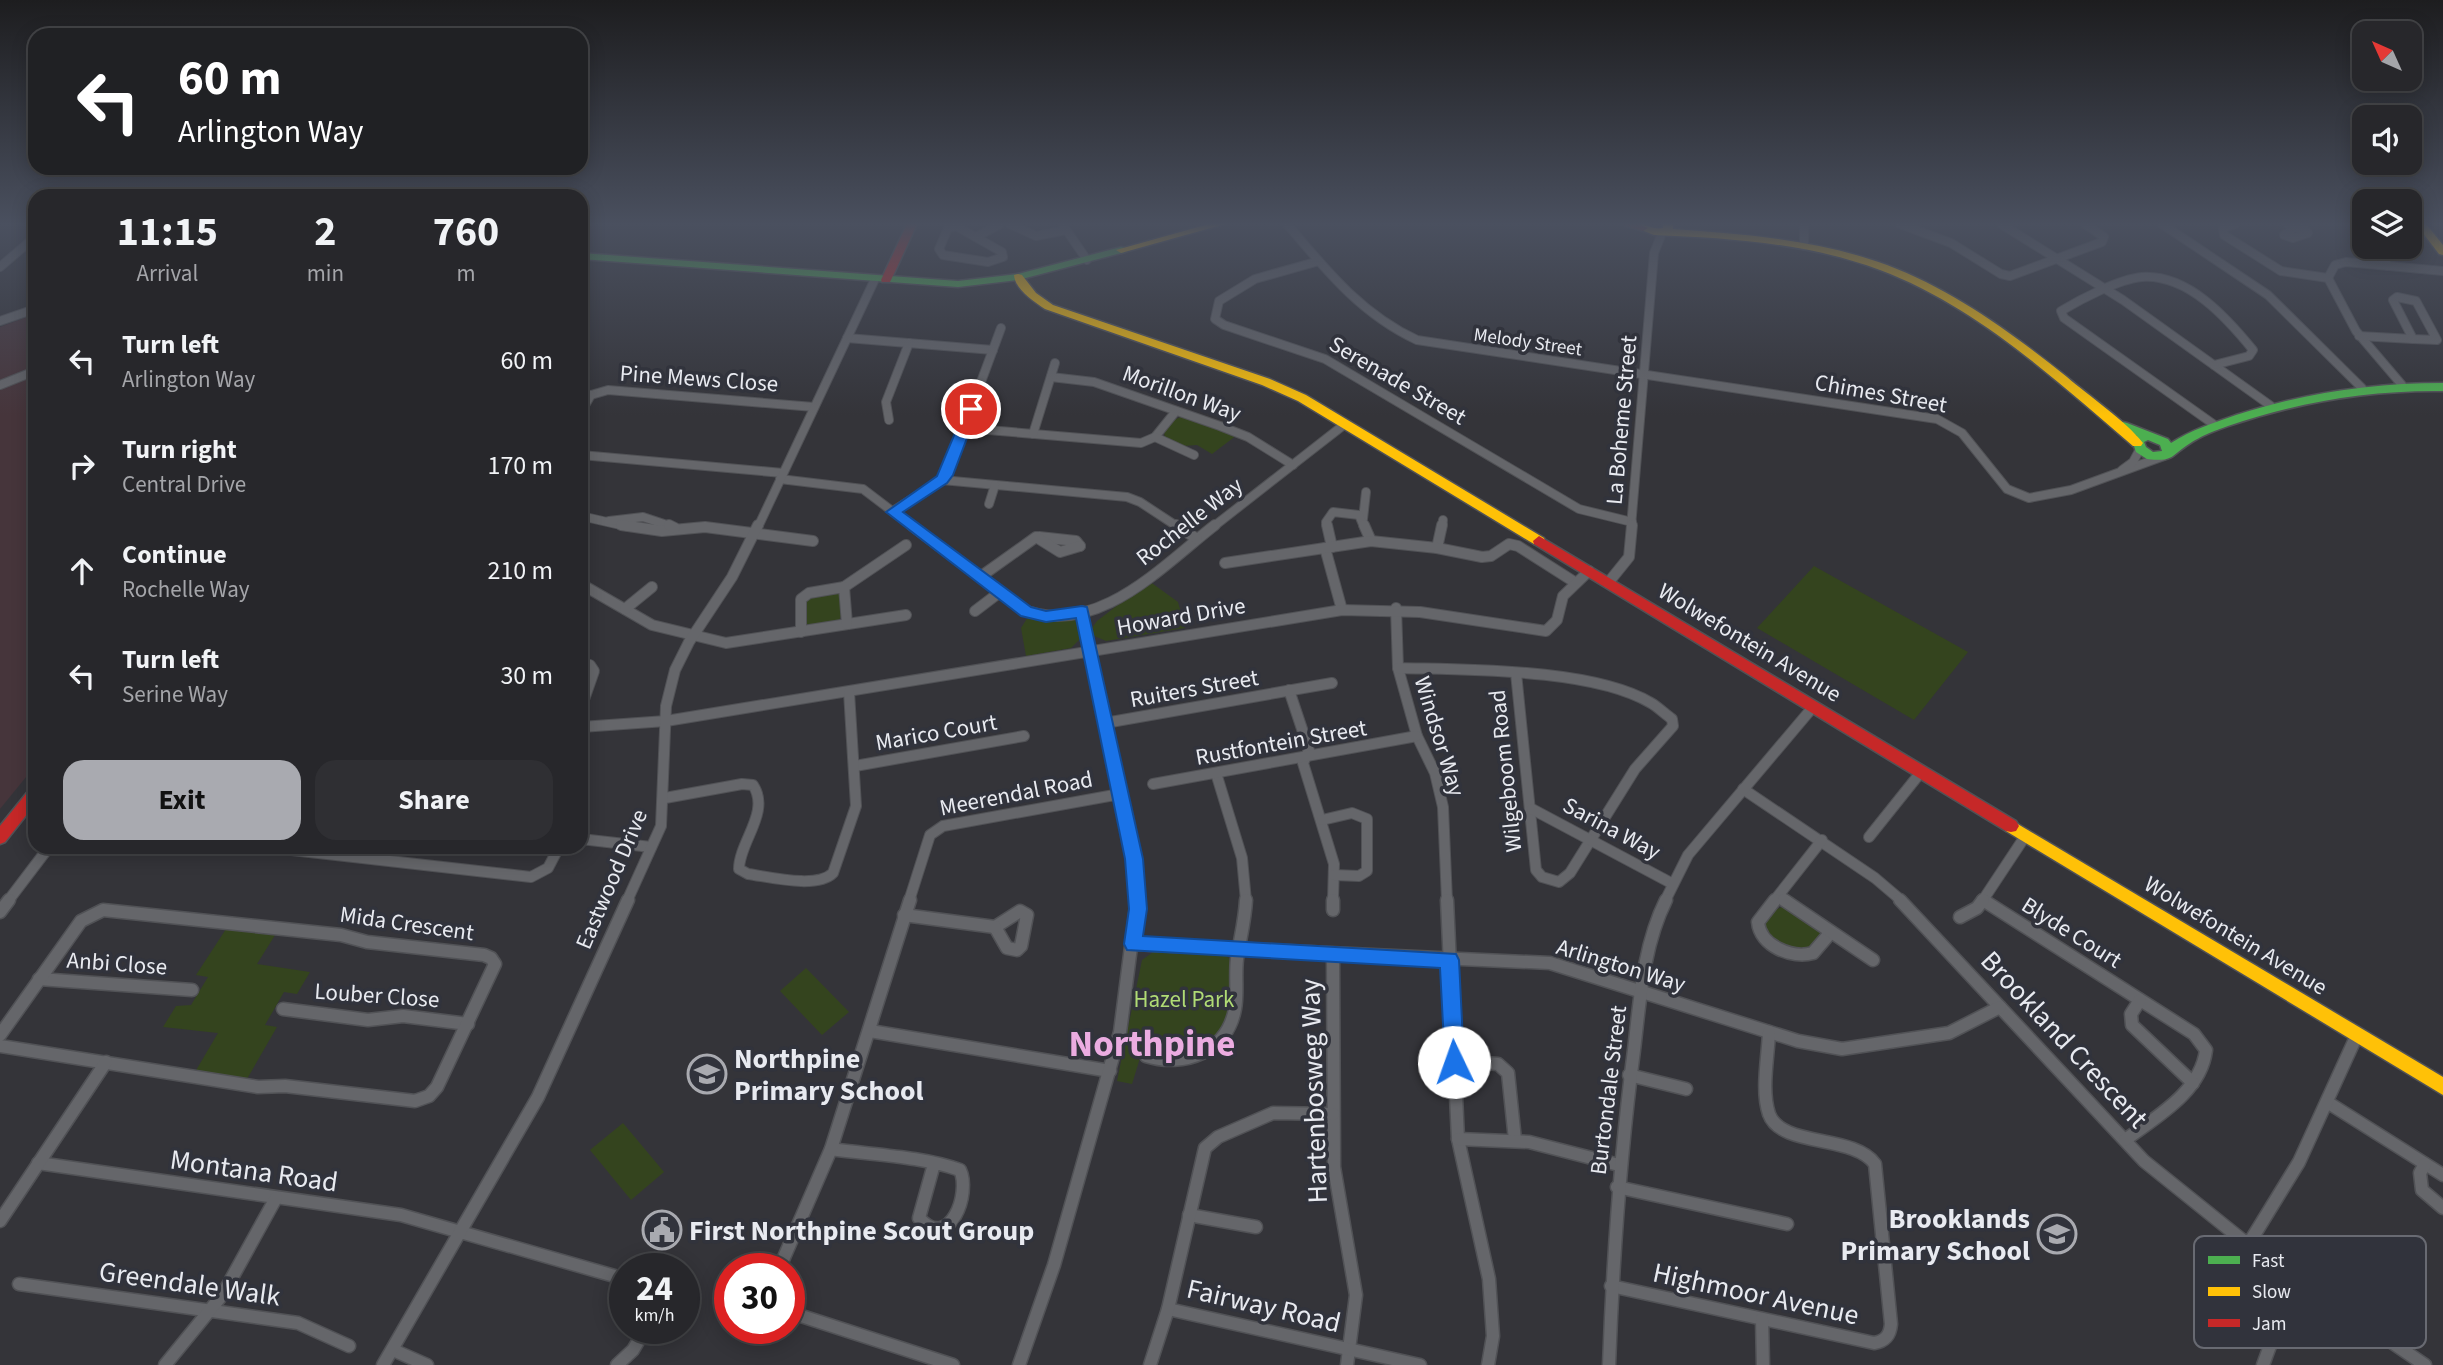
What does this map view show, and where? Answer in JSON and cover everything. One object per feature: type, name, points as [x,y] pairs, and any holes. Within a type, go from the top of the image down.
[{"type":"street","name":"Eastwood Drive","points":[[383,1365],[544,1086],[661,826],[665,798],[666,721],[669,689],[675,670],[694,635],[724,594],[847,338],[876,288]]},
{"type":"street","name":"Wolwefontein Avenue","points":[[1026,288],[1049,307],[1278,386],[2443,1087]]},
{"type":"street","name":"Serenade Street","points":[[1238,288],[1219,301],[1215,319],[1224,325],[1325,359],[1579,509],[1632,522]]},
{"type":"street","name":"Melody Street","points":[[1342,288],[1373,318],[1392,330],[1417,340],[1644,374]]},
{"type":"street","name":"La Boheme Street","points":[[1608,583],[1629,556],[1651,288]]},
{"type":"street","points":[[1927,288],[1947,297],[1994,329],[2101,412],[2144,441],[2164,442],[2167,454]]},
{"type":"street","points":[[2104,288],[2272,406]]},
{"type":"street","points":[[2115,288],[2062,310],[2061,314],[2216,426]]},
{"type":"street","points":[[2181,288],[2202,301],[2253,351],[2249,356],[2214,365]]},
{"type":"street","points":[[2259,288],[2362,388]]},
{"type":"street","points":[[2333,288],[2359,336],[2402,386]]},
{"type":"street","points":[[2359,336],[2413,339],[2437,340],[2416,301],[2393,298],[2413,339]]},
{"type":"street","points":[[0,321],[28,311]]},
{"type":"street","points":[[893,512],[942,480],[948,471],[1001,328]]},
{"type":"street","points":[[847,338],[993,350]]},
{"type":"street","points":[[889,420],[886,402],[909,343]]},
{"type":"street","points":[[1033,434],[1055,363]]},
{"type":"street","name":"Chimes Street","points":[[1644,374],[1937,419],[1958,429],[2001,484],[2022,496],[2042,497],[2167,454]]},
{"type":"street","points":[[0,385],[28,375]]},
{"type":"street","name":"Morillon Way","points":[[1051,377],[1083,379],[1234,431],[1293,465]]},
{"type":"street","points":[[2167,454],[2176,444],[2216,426],[2314,394],[2362,388],[2443,387]]},
{"type":"street","points":[[956,388],[978,389]]},
{"type":"street","name":"Pine Mews Close","points":[[588,395],[608,390],[814,407]]},
{"type":"street","points":[[588,401],[592,395]]},
{"type":"street","points":[[964,428],[1141,443],[1155,437],[1176,411]]},
{"type":"street","name":"Rochelle Way","points":[[588,456],[782,476],[859,487],[1026,612],[1052,616],[1111,605],[1345,424]]},
{"type":"street","points":[[2144,441],[2197,434]]},
{"type":"street","points":[[1155,437],[1194,455]]},
{"type":"street","name":"Chimes Street","points":[[2119,472],[2133,463],[2144,441]]},
{"type":"street","points":[[942,480],[1127,497],[1140,502],[1198,539]]},
{"type":"street","points":[[989,504],[995,485]]},
{"type":"street","points":[[1366,492],[1363,519],[1371,541]]},
{"type":"street","points":[[1342,610],[1328,548],[1326,522],[1329,515],[1351,512],[1363,519]]},
{"type":"street","points":[[605,521],[643,516],[660,520],[675,528]]},
{"type":"street","points":[[638,529],[643,516]]},
{"type":"street","points":[[588,517],[638,529],[662,531],[705,527],[813,541]]},
{"type":"street","points":[[1437,548],[1443,520]]},
{"type":"street","points":[[980,577],[1036,537]]},
{"type":"street","points":[[1225,563],[1371,541],[1437,548],[1485,557],[1504,545],[1512,544],[1576,583]]},
{"type":"street","points":[[801,632],[800,602],[804,596],[844,587],[905,545]]},
{"type":"street","name":"Howard Drive","points":[[588,727],[666,721],[1342,610],[1396,608],[1450,614],[1546,631],[1554,627],[1564,595],[1589,571]]},
{"type":"street","points":[[588,587],[652,625],[731,643],[906,615]]},
{"type":"street","points":[[625,609],[652,587]]},
{"type":"street","points":[[844,587],[847,624]]},
{"type":"street","points":[[975,611],[1000,592]]},
{"type":"street","name":"Windsor Way","points":[[1396,608],[1398,668],[1417,736],[1435,773],[1443,807],[1458,1139],[1462,1170],[1493,1286],[1489,1365]]},
{"type":"street","points":[[1019,1365],[1054,1265],[1110,1071],[1120,1031],[1133,944],[1137,883],[1082,611]]},
{"type":"street","points":[[588,665],[594,671],[588,688]]},
{"type":"street","points":[[1398,668],[1516,673],[1624,690],[1672,719],[1672,726],[1635,769],[1590,841]]},
{"type":"street","name":"Wilgeboom Road","points":[[1516,673],[1532,809],[1536,870],[1542,877],[1559,882],[1567,878],[1590,841]]},
{"type":"street","name":"Ruiters Street","points":[[1105,723],[1332,683]]},
{"type":"street","name":"Ruiters Street","points":[[1289,690],[1309,750],[1303,763],[1334,864],[1333,910]]},
{"type":"street","points":[[665,798],[742,784],[753,785],[758,793],[758,806],[739,860],[739,869],[744,873],[819,882],[827,879],[835,869],[856,806],[849,692]]},
{"type":"street","name":"Burtondale Street","points":[[1609,1365],[1619,1165],[1629,1075],[1654,924],[1695,845],[1813,707]]},
{"type":"street","name":"Rustfontein Street","points":[[1153,784],[1417,736]]},
{"type":"street","name":"Marico Court","points":[[855,766],[1024,737]]},
{"type":"street","points":[[1869,837],[1921,772]]},
{"type":"street","points":[[1146,1056],[1162,1062],[1187,1060],[1203,1054],[1217,1043],[1235,1011],[1246,886],[1244,867],[1216,773]]},
{"type":"street","name":"Brookland Crescent","points":[[1743,789],[1822,840],[1875,878],[1912,910],[2125,1140],[2173,1186],[2237,1236]]},
{"type":"street","name":"Meerendal Road","points":[[904,915],[932,832],[943,827],[1120,794]]},
{"type":"street","points":[[0,837],[28,802]]},
{"type":"street","name":"Sarina Way","points":[[1532,809],[1673,884]]},
{"type":"street","points":[[1322,820],[1355,812],[1363,814],[1367,819],[1367,871],[1359,876],[1334,875]]},
{"type":"street","points":[[1960,917],[1977,908],[2026,835]]},
{"type":"street","points":[[588,840],[651,848]]},
{"type":"street","points":[[1822,840],[1758,922],[1758,931],[1767,943],[1808,955],[1816,952],[1831,932]]},
{"type":"street","points":[[0,912],[44,854]]},
{"type":"street","points":[[327,854],[531,877],[548,868],[555,854]]},
{"type":"street","points":[[1779,897],[1873,960]]},
{"type":"street","name":"Blyde Court","points":[[1983,900],[2193,1034],[2204,1045],[2206,1058],[2193,1083],[2180,1099],[2125,1140]]},
{"type":"street","name":"Mida Crescent","points":[[0,1035],[81,921],[99,911],[227,925],[256,924],[488,956],[494,961],[494,969],[437,1087],[424,1099],[415,1101],[285,1086],[258,1087],[0,1046]]},
{"type":"street","points":[[786,1253],[831,1149],[904,915],[995,928]]},
{"type":"street","name":"Arlington Way","points":[[1133,944],[1550,963],[1814,1045],[1854,1049],[1949,1033],[2000,1007]]},
{"type":"street","name":"Hartenbosweg Way","points":[[1333,954],[1333,1114],[1337,1192],[1356,1295],[1349,1349]]},
{"type":"street","name":"Anbi Close","points":[[39,979],[97,985],[134,983],[192,990]]},
{"type":"street","points":[[2140,1000],[2131,1014],[2132,1025],[2193,1083]]},
{"type":"street","name":"Louber Close","points":[[283,1009],[368,1020],[403,1016],[468,1024]]},
{"type":"street","points":[[870,1031],[1110,1071]]},
{"type":"street","name":"Highmoor Avenue","points":[[1612,1286],[1874,1343],[1885,1340],[1891,1331],[1875,1164],[1868,1154],[1858,1149],[1786,1130],[1772,1120],[1768,1106],[1769,1032]]},
{"type":"street","points":[[2254,1236],[2294,1172],[2357,1035]]},
{"type":"street","points":[[0,1220],[106,1062]]},
{"type":"street","points":[[1473,1062],[1498,1064],[1508,1073],[1515,1140]]},
{"type":"street","points":[[1629,1075],[1686,1089]]},
{"type":"street","points":[[2327,1102],[2443,1175]]},
{"type":"street","points":[[1150,1365],[1168,1309],[1203,1154],[1213,1140],[1278,1112],[1333,1114]]},
{"type":"street","points":[[1458,1139],[1515,1140],[1544,1144],[1619,1165]]},
{"type":"street","points":[[831,1149],[934,1164],[954,1167],[961,1170],[965,1177],[953,1218],[941,1229],[928,1228],[919,1217],[934,1164]]},
{"type":"street","name":"Montana Road","points":[[38,1163],[401,1215],[609,1275]]},
{"type":"street","points":[[2426,1164],[2420,1173],[2422,1190],[2443,1208]]},
{"type":"street","points":[[1617,1187],[1787,1224]]},
{"type":"street","points":[[165,1365],[223,1294],[276,1198]]},
{"type":"street","points":[[1189,1215],[1256,1227]]},
{"type":"street","name":"Greendale Walk","points":[[19,1284],[298,1323],[349,1346]]},
{"type":"street","name":"Fairway Road","points":[[1168,1309],[1420,1365]]},
{"type":"street","points":[[805,1317],[953,1365]]},
{"type":"street","points":[[1762,1319],[1763,1365]]},
{"type":"street","points":[[617,1365],[637,1344]]},
{"type":"street","points":[[2263,1365],[2269,1348]]},
{"type":"street","name":"Brookland Crescent","points":[[2399,1348],[2425,1365]]},
{"type":"street","name":"Fairway Road","points":[[1347,1365],[1349,1349]]},
{"type":"street","points":[[393,1350],[427,1365]]},
{"type":"shaded area","points":[[28,317],[28,775],[0,809],[0,327]]},
{"type":"green space","points":[[1183,416],[1237,435],[1212,454],[1197,445],[1183,446],[1165,438],[1164,432],[1174,420]]},
{"type":"green space","points":[[1814,566],[1968,652],[1914,720],[1757,628]]},
{"type":"green space","points":[[1149,581],[1178,602],[1185,628],[1106,641],[1092,635],[1092,628],[1097,621]]},
{"type":"green space","points":[[838,593],[843,606],[839,620],[811,626],[805,623],[806,598]]},
{"type":"green space","points":[[1028,617],[1075,620],[1082,637],[1071,648],[1026,656],[1021,628]]},
{"type":"green space","points":[[1782,907],[1818,928],[1821,936],[1814,948],[1803,951],[1774,943],[1763,924],[1775,910]]},
{"type":"green space","points":[[226,929],[277,932],[257,964],[310,972],[297,994],[284,992],[265,1025],[277,1027],[247,1079],[195,1072],[218,1033],[163,1027],[176,1006],[191,1005],[208,977],[196,975]]},
{"type":"green space","name":"Hazel Park","points":[[1156,950],[1224,954],[1231,960],[1230,997],[1225,1021],[1213,1041],[1195,1051],[1170,1057],[1159,1048],[1144,1045],[1132,1084],[1117,1081],[1142,960]]},
{"type":"green space","points":[[806,968],[849,1012],[822,1035],[780,991]]},
{"type":"green space","points":[[623,1123],[664,1172],[631,1200],[590,1150]]},
{"type":"traffic: fast","points":[[2169,451],[2201,432],[2262,411],[2313,398],[2364,390],[2443,387]]},
{"type":"traffic: fast","points":[[2123,426],[2164,442],[2168,447],[2168,454],[2151,456],[2140,449],[2138,440],[2148,436]]},
{"type":"traffic: slow","points":[[1026,288],[1049,307],[1266,382],[1302,398],[1539,541]]},
{"type":"traffic: slow","points":[[1928,288],[2018,345],[2137,443]]},
{"type":"traffic: slow","points":[[2011,826],[2443,1087]]},
{"type":"traffic: jam","points":[[1539,541],[2011,826]]},
{"type":"traffic: jam","points":[[0,837],[28,802]]},
{"type":"place","name":"Northpine Primary School","points":[[707,1074]]},
{"type":"place","name":"First Northpine Scout Group","points":[[662,1230]]},
{"type":"place","name":"Brooklands Primary School","points":[[2057,1234]]},
{"type":"district","name":"Northpine","points":[[1152,1043]]},
{"type":"route","points":[[971,409],[948,471],[942,480],[893,512],[1026,612],[1046,617],[1082,611],[1134,859],[1138,909],[1133,944],[1449,960],[1454,1062]]}]
